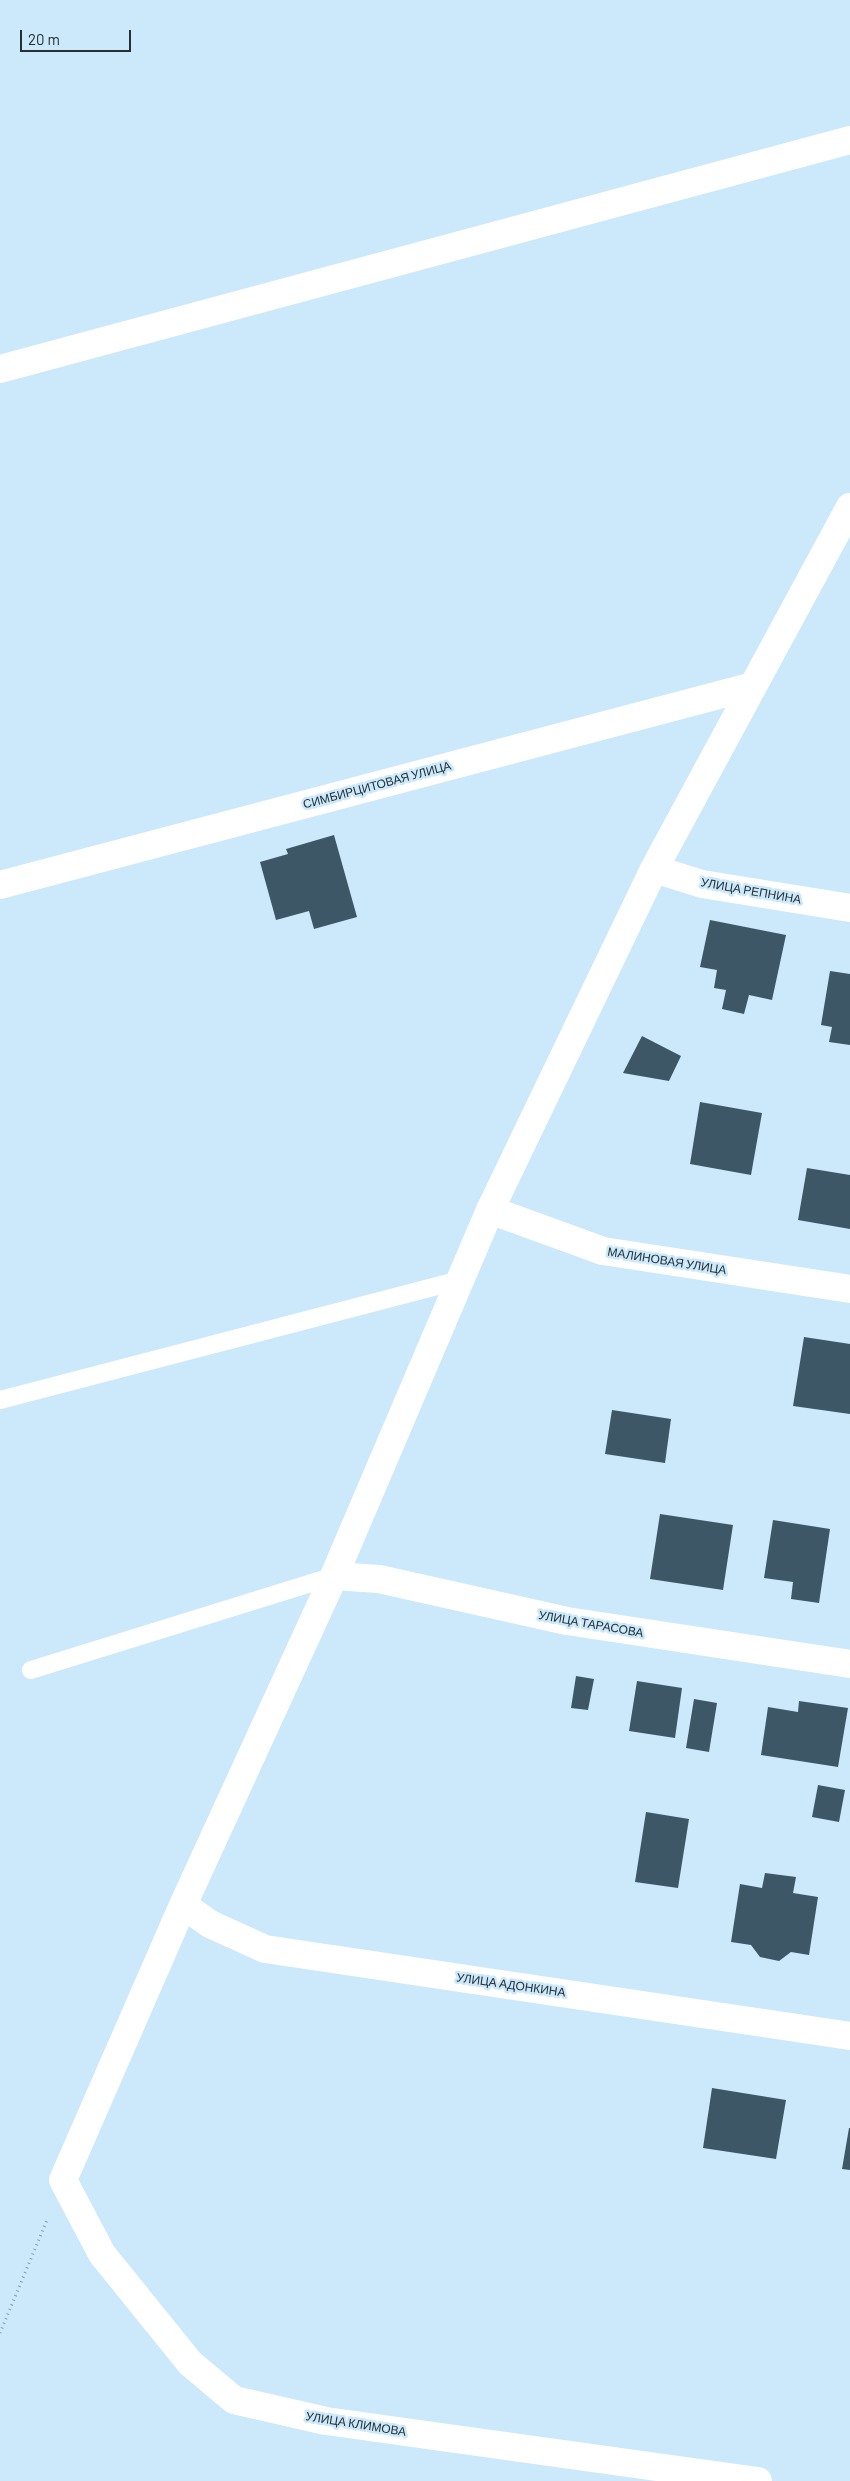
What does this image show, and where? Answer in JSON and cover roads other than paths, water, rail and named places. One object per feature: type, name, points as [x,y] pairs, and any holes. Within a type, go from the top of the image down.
[{"type":"street","points":[[0,369],[850,140]]},
{"type":"street","points":[[183,1905],[334,1576],[490,1210],[654,869],[850,507]]},
{"type":"street","name":"СИМБИРЦИТОВАЯ УЛИЦА","points":[[0,885],[753,686]]},
{"type":"street","name":"УЛИЦА РЕПНИНА","points":[[654,869],[702,884],[850,908]]},
{"type":"street","name":"МАЛИНОВАЯ УЛИЦА","points":[[490,1210],[603,1251],[850,1289]]},
{"type":"street","name":"УЛИЦА ТАРАСОВА","points":[[334,1576],[379,1579],[567,1621],[850,1664]]},
{"type":"street","name":"УЛИЦА АДОНКИНА","points":[[183,1905],[210,1924],[265,1949],[850,2036]]},
{"type":"street","name":"УЛИЦА КЛИМОВА","points":[[183,1905],[63,2180],[102,2254],[190,2363],[234,2400],[326,2421],[758,2481]]},
{"type":"lane","points":[[0,1400],[460,1280]]},
{"type":"lane","points":[[31,1670],[334,1576]]}]
